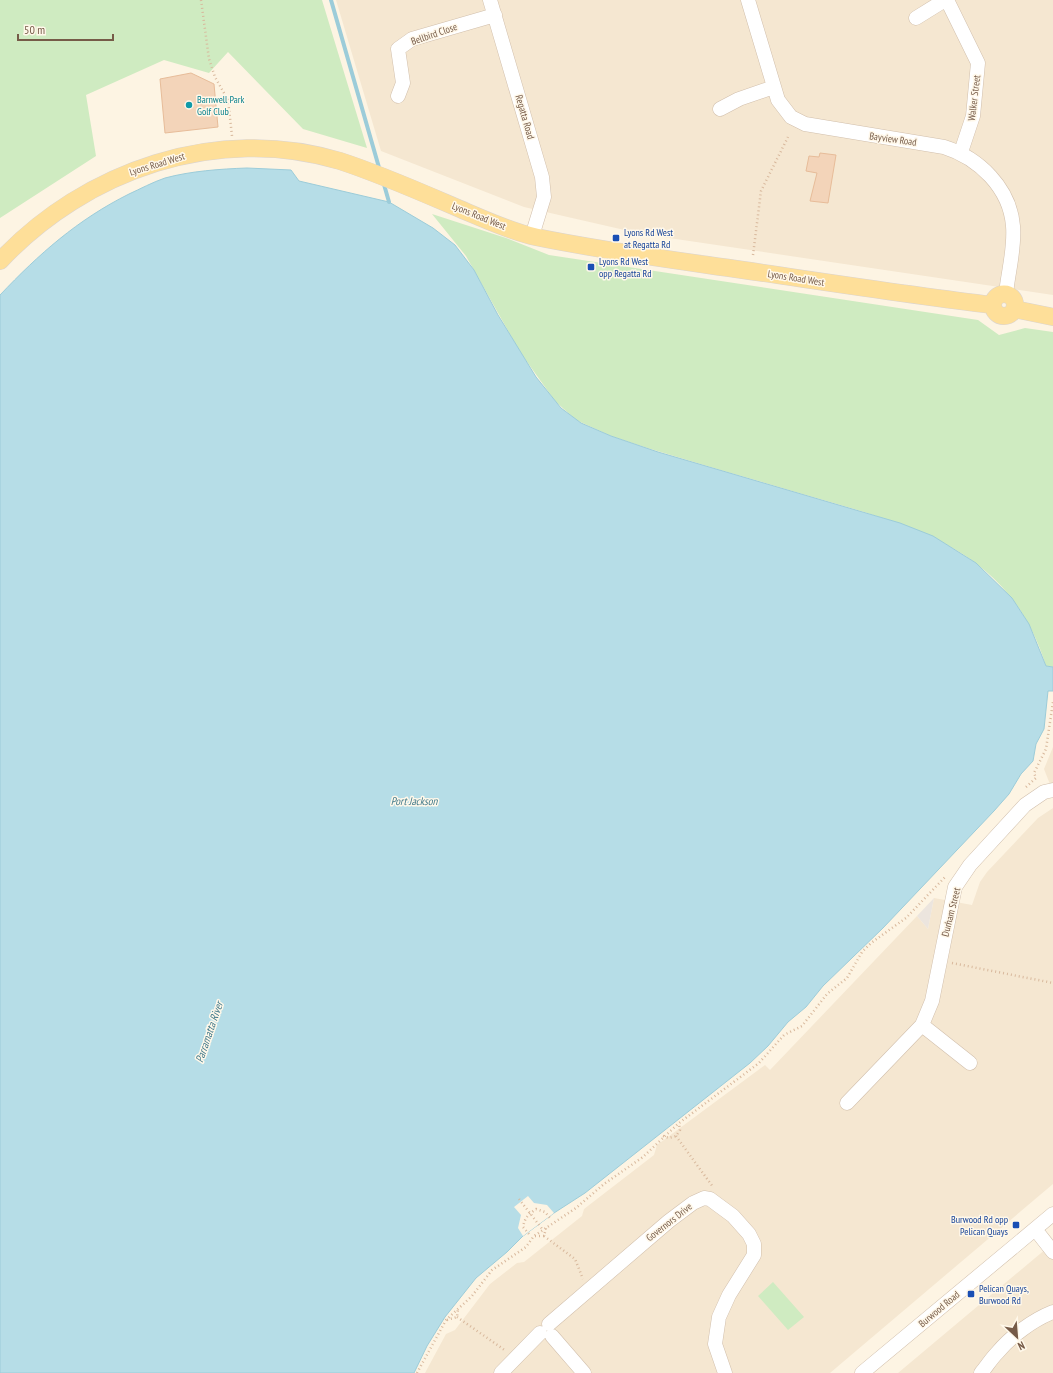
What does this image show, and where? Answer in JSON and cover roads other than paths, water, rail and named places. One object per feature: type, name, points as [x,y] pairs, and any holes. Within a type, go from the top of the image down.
[{"type":"main road","name":"Lyons Road West","points":[[0,261],[14,246],[58,210],[84,193],[114,178],[169,159],[234,148],[273,149],[307,154],[338,161],[397,182],[499,225],[532,236],[884,292],[993,305]]},
{"type":"main road","points":[[1006,294],[1014,300],[1014,309],[1009,315],[1002,316],[995,312],[993,305],[995,298],[1006,294]]},
{"type":"main road","points":[[1014,309],[1053,317]]},
{"type":"street","name":"Regatta Road","points":[[490,0],[542,177],[544,196],[532,236]]},
{"type":"street","name":"Bayview Road","points":[[748,0],[778,100],[784,111],[796,121],[818,128],[930,144],[961,152],[982,168],[997,183],[1010,210],[1013,226],[1013,242],[1006,294]]},
{"type":"street","points":[[916,18],[946,0]]},
{"type":"street","name":"Walker Street","points":[[946,0],[978,63],[973,116],[961,152]]},
{"type":"street","name":"Bellbird Close","points":[[398,96],[403,83],[398,49],[412,39],[494,15]]},
{"type":"street","points":[[720,109],[739,99],[774,87]]},
{"type":"street","name":"Durham Street","points":[[846,1103],[922,1025],[932,1001],[955,887],[970,865],[1026,805],[1044,792],[1053,790]]},
{"type":"street","points":[[922,1025],[970,1063]]},
{"type":"street","name":"Governors Drive","points":[[501,1373],[547,1331],[591,1286],[693,1203],[704,1198],[710,1198],[733,1216],[749,1234],[754,1244],[754,1255],[730,1295],[719,1317],[715,1344],[725,1373]]},
{"type":"street","name":"Burwood Road","points":[[862,1373],[1053,1214]]},
{"type":"street","points":[[1035,1228],[1053,1252]]},
{"type":"street","points":[[981,1373],[997,1352],[1011,1339],[1028,1326],[1053,1312]]},
{"type":"street","points":[[547,1331],[584,1373]]},
{"type":"water","name":"Port Jackson","points":[[247,168],[291,170],[299,181],[389,202],[433,228],[455,245],[474,270],[498,315],[536,377],[561,408],[581,423],[611,436],[658,452],[900,523],[933,536],[976,563],[1012,598],[1029,624],[1046,666],[1053,667],[1053,691],[1048,691],[1044,729],[1036,744],[1033,761],[1021,774],[1009,794],[994,811],[883,928],[823,986],[806,1007],[788,1022],[768,1046],[750,1063],[585,1193],[554,1213],[523,1236],[507,1252],[476,1278],[445,1317],[427,1346],[414,1373],[0,1373],[0,295],[44,252],[60,239],[92,215],[129,194],[165,178],[206,171]]},
{"type":"waterway","points":[[331,0],[380,171]]},
{"type":"waterway","points":[[383,181],[389,202]]},
{"type":"place","name":"Barnwell Park Golf Club","points":[[189,105]]},
{"type":"place","name":"Lyons Rd West at Regatta Rd","points":[[616,238]]},
{"type":"place","name":"Lyons Rd West opp Regatta Rd","points":[[591,267]]},
{"type":"place","name":"Burwood Rd opp Pelican Quays","points":[[1016,1225]]},
{"type":"place","name":"Pelican Quays, Burwood Rd","points":[[971,1294]]},
{"type":"water label","name":"Parramatta River","points":[[209,1032]]}]
